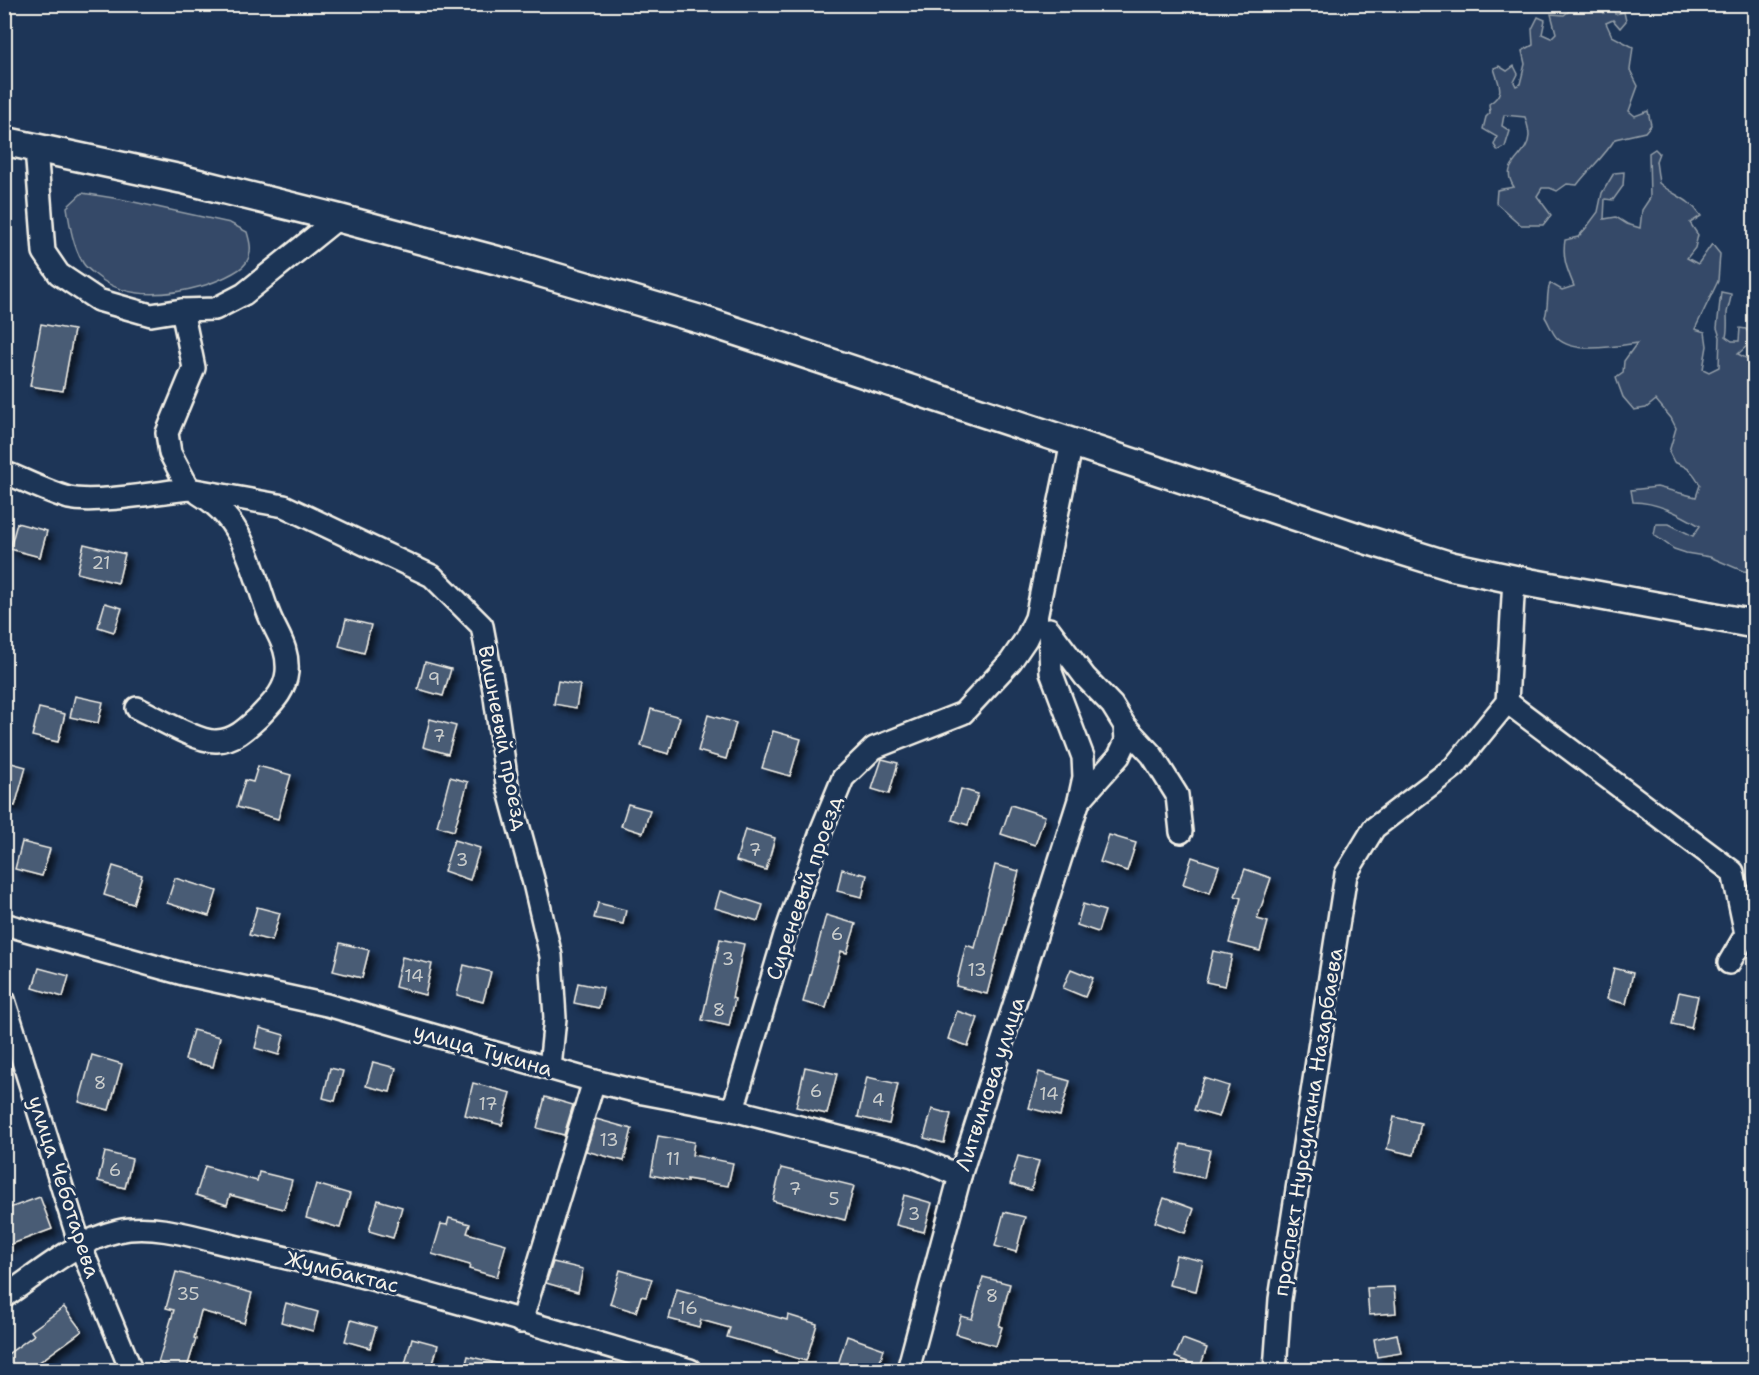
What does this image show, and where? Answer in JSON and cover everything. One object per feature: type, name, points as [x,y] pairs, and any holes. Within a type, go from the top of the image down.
[{"type":"main road","points":[[4,141],[181,179],[338,218],[511,264],[702,320],[1451,566],[1608,598],[1755,624]]},
{"type":"street","points":[[36,148],[44,252],[59,274],[98,300],[151,315],[182,310],[215,309],[244,294],[338,218]]},
{"type":"street","points":[[137,708],[191,735],[215,741],[241,734],[281,694],[287,673],[286,647],[268,613],[254,567],[234,525],[212,501],[189,489],[170,453],[167,433],[194,368],[182,310]]},
{"type":"street","name":"Сиреневый проезд","points":[[733,1110],[785,934],[822,829],[843,778],[874,748],[963,713],[1011,661],[1026,639],[1036,618],[1071,442]]},
{"type":"street","name":"Вишневый проезд","points":[[4,472],[48,491],[72,498],[103,498],[189,489],[284,506],[432,576],[482,626],[494,690],[507,784],[551,956],[555,1018],[550,1068]]},
{"type":"street","points":[[1514,579],[1507,702],[1733,872],[1746,934],[1729,963]]},
{"type":"street","name":"Литвинова улица","points":[[908,1371],[960,1176],[1079,800],[1084,777],[1083,757],[1051,672],[1049,630],[1041,590]]},
{"type":"street","points":[[1049,630],[1085,677],[1112,705],[1125,726],[1152,755],[1177,795],[1181,832]]},
{"type":"street","name":"проспект Нурсултана Назарбаева","points":[[1275,1371],[1280,1299],[1346,874],[1374,828],[1454,767],[1507,702]]},
{"type":"street","points":[[1079,800],[1119,756],[1126,741],[1125,726]]},
{"type":"street","name":"улица Тукина","points":[[4,924],[183,974],[327,1005],[594,1081],[733,1110],[913,1156],[960,1176]]},
{"type":"street","name":"улица Чеботарева","points":[[4,1000],[80,1245],[131,1371]]},
{"type":"street","points":[[521,1322],[594,1081]]},
{"type":"street","name":"Жумбактас","points":[[4,1297],[80,1245],[118,1231],[149,1228],[324,1266],[690,1371]]},
{"type":"shaded area","points":[[1577,5],[1602,9],[1604,13],[1613,5],[1615,14],[1624,12],[1626,21],[1620,28],[1613,20],[1606,23],[1612,36],[1633,47],[1630,70],[1638,86],[1629,111],[1635,116],[1648,111],[1651,125],[1645,132],[1615,139],[1577,185],[1567,184],[1557,191],[1542,188],[1537,196],[1551,215],[1543,225],[1521,225],[1496,203],[1497,190],[1514,187],[1509,172],[1527,144],[1528,129],[1525,117],[1504,115],[1502,126],[1510,131],[1505,147],[1498,151],[1494,145],[1497,137],[1483,129],[1486,117],[1490,113],[1489,104],[1500,92],[1494,68],[1499,66],[1507,71],[1514,66],[1518,74],[1514,82],[1516,86],[1520,84],[1525,64],[1522,51],[1533,45],[1532,29],[1538,17],[1545,20],[1542,34],[1551,38],[1556,33],[1551,14],[1564,15]]},
{"type":"shaded area","points":[[1655,149],[1659,153],[1656,161],[1659,183],[1686,201],[1701,216],[1690,223],[1698,235],[1695,248],[1687,258],[1698,264],[1712,244],[1720,254],[1718,281],[1695,329],[1705,332],[1707,346],[1703,369],[1709,372],[1719,367],[1720,337],[1717,328],[1721,292],[1731,294],[1726,337],[1732,341],[1739,341],[1740,328],[1746,329],[1749,334],[1748,345],[1738,354],[1754,362],[1754,572],[1743,571],[1710,557],[1674,549],[1654,535],[1656,524],[1669,524],[1693,536],[1700,526],[1659,506],[1633,502],[1631,490],[1657,487],[1696,497],[1700,485],[1690,470],[1674,462],[1669,452],[1676,428],[1656,400],[1646,408],[1634,410],[1623,397],[1616,378],[1623,373],[1624,361],[1637,343],[1596,348],[1574,346],[1557,338],[1545,317],[1550,283],[1562,290],[1574,286],[1567,269],[1565,240],[1578,237],[1598,212],[1602,193],[1614,173],[1624,172],[1623,186],[1613,200],[1605,199],[1604,219],[1616,217],[1640,228],[1642,210],[1650,198],[1649,153]]},
{"type":"shaded area","points":[[82,193],[230,223],[247,232],[250,255],[243,266],[202,286],[161,294],[121,289],[108,284],[87,268],[77,250],[67,207]]},
{"type":"building","points":[[41,324],[74,330],[63,391],[30,386]]},
{"type":"building","points":[[17,523],[47,531],[40,557],[10,549]]},
{"type":"building","points":[[84,544],[125,554],[118,583],[77,573]]},
{"type":"building","points":[[105,603],[122,608],[114,632],[98,627]]},
{"type":"building","points":[[346,619],[371,625],[364,653],[339,646]]},
{"type":"building","points":[[425,662],[451,669],[443,696],[418,689]]},
{"type":"building","points":[[558,681],[580,685],[576,708],[554,704]]},
{"type":"building","points":[[75,696],[103,702],[98,723],[70,717]]},
{"type":"building","points":[[39,708],[65,714],[58,742],[32,736]]},
{"type":"building","points":[[651,709],[680,717],[669,754],[641,746]]},
{"type":"building","points":[[708,715],[736,723],[726,759],[698,751]]},
{"type":"building","points":[[430,719],[456,726],[448,754],[423,747]]},
{"type":"building","points":[[773,731],[801,739],[790,776],[762,768]]},
{"type":"building","points":[[882,759],[898,763],[889,794],[872,789]]},
{"type":"building","points":[[4,761],[26,767],[15,806],[4,803]]},
{"type":"building","points":[[258,766],[291,775],[278,819],[237,807],[245,780],[253,782]]},
{"type":"building","points":[[450,777],[468,782],[454,831],[437,826]]},
{"type":"building","points":[[961,789],[978,794],[968,825],[952,820]]},
{"type":"building","points":[[628,804],[650,810],[643,833],[621,826]]},
{"type":"building","points":[[1011,805],[1045,816],[1035,845],[1001,834]]},
{"type":"building","points":[[745,829],[775,838],[766,870],[736,861]]},
{"type":"building","points":[[1109,835],[1136,843],[1127,871],[1100,862]]},
{"type":"building","points":[[454,840],[480,848],[470,880],[444,871]]},
{"type":"building","points":[[22,842],[50,849],[42,876],[15,869]]},
{"type":"building","points":[[1192,857],[1219,866],[1210,893],[1183,884]]},
{"type":"building","points":[[995,865],[1019,871],[987,994],[956,986],[966,945],[975,948]]},
{"type":"building","points":[[113,866],[142,875],[133,904],[104,895]]},
{"type":"building","points":[[842,869],[867,875],[862,897],[837,891]]},
{"type":"building","points":[[1245,869],[1271,878],[1257,919],[1268,922],[1260,951],[1229,943],[1241,898],[1235,896]]},
{"type":"building","points":[[175,878],[217,891],[209,916],[167,903]]},
{"type":"building","points":[[720,891],[763,905],[758,921],[715,908]]},
{"type":"building","points":[[598,903],[626,910],[623,924],[594,918]]},
{"type":"building","points":[[1083,904],[1105,911],[1098,932],[1077,925]]},
{"type":"building","points":[[257,907],[280,913],[272,941],[249,935]]},
{"type":"building","points":[[826,915],[856,924],[847,953],[841,951],[826,1008],[803,1002]]},
{"type":"building","points":[[720,939],[744,944],[732,998],[735,999],[729,1026],[702,1020]]},
{"type":"building","points":[[340,943],[369,950],[362,978],[333,971]]},
{"type":"building","points":[[1213,951],[1232,955],[1225,986],[1206,982]]},
{"type":"building","points":[[402,957],[432,964],[425,995],[395,987]]},
{"type":"building","points":[[464,965],[491,972],[483,1002],[457,995]]},
{"type":"building","points":[[39,968],[69,976],[63,997],[33,988]]},
{"type":"building","points":[[1614,968],[1633,973],[1626,1004],[1607,999]]},
{"type":"building","points":[[1071,969],[1093,978],[1085,997],[1063,988]]},
{"type":"building","points":[[578,983],[603,988],[599,1008],[574,1003]]},
{"type":"building","points":[[1679,992],[1698,996],[1691,1028],[1672,1024]]},
{"type":"building","points":[[957,1011],[978,1018],[968,1046],[948,1039]]},
{"type":"building","points":[[260,1028],[284,1035],[279,1055],[255,1048]]},
{"type":"building","points":[[193,1030],[220,1037],[213,1067],[185,1060]]},
{"type":"building","points":[[92,1055],[122,1064],[109,1110],[79,1102]]},
{"type":"building","points":[[373,1062],[396,1068],[390,1092],[366,1086]]},
{"type":"building","points":[[805,1067],[837,1074],[827,1114],[796,1107]]},
{"type":"building","points":[[330,1068],[343,1071],[335,1101],[323,1098]]},
{"type":"building","points":[[1039,1072],[1070,1081],[1060,1116],[1029,1108]]},
{"type":"building","points":[[867,1077],[898,1084],[889,1124],[858,1117]]},
{"type":"building","points":[[1204,1078],[1229,1086],[1219,1117],[1194,1110]]},
{"type":"building","points":[[473,1083],[511,1093],[502,1125],[465,1115]]},
{"type":"building","points":[[545,1097],[573,1105],[564,1135],[537,1128]]},
{"type":"building","points":[[932,1109],[951,1114],[944,1143],[924,1138]]},
{"type":"building","points":[[1394,1117],[1421,1123],[1414,1155],[1387,1149]]},
{"type":"building","points":[[596,1119],[632,1129],[624,1161],[586,1151]]},
{"type":"building","points":[[658,1136],[694,1142],[692,1155],[733,1163],[728,1186],[687,1179],[687,1182],[651,1175]]},
{"type":"building","points":[[1181,1144],[1210,1150],[1204,1178],[1175,1172]]},
{"type":"building","points":[[105,1152],[132,1159],[125,1188],[98,1181]]},
{"type":"building","points":[[1018,1156],[1039,1161],[1031,1190],[1010,1184]]},
{"type":"building","points":[[205,1166],[257,1181],[259,1172],[292,1180],[284,1209],[230,1195],[227,1205],[196,1195]]},
{"type":"building","points":[[781,1168],[854,1186],[845,1220],[773,1201]]},
{"type":"building","points":[[316,1184],[350,1194],[340,1228],[306,1218]]},
{"type":"building","points":[[904,1195],[932,1203],[924,1232],[896,1225]]},
{"type":"building","points":[[40,1197],[52,1229],[4,1247],[4,1210]]},
{"type":"building","points":[[1164,1198],[1194,1209],[1185,1233],[1155,1222]]},
{"type":"building","points":[[378,1200],[402,1207],[393,1238],[369,1231]]},
{"type":"building","points":[[1004,1212],[1025,1217],[1016,1252],[995,1246]]},
{"type":"building","points":[[449,1218],[470,1224],[467,1233],[506,1244],[497,1277],[469,1269],[470,1265],[432,1254],[441,1224],[447,1225]]},
{"type":"building","points":[[1176,1255],[1203,1261],[1196,1291],[1169,1285]]},
{"type":"building","points":[[553,1262],[583,1269],[578,1292],[546,1283]]},
{"type":"building","points":[[620,1270],[652,1279],[646,1297],[641,1296],[636,1312],[610,1304]]},
{"type":"building","points":[[176,1272],[252,1293],[244,1323],[201,1311],[194,1338],[196,1339],[186,1371],[158,1363],[174,1310],[166,1308]]},
{"type":"building","points":[[983,1277],[1010,1284],[996,1346],[956,1334],[961,1316],[972,1319]]},
{"type":"building","points":[[1394,1287],[1396,1313],[1369,1315],[1367,1288]]},
{"type":"building","points":[[677,1289],[787,1320],[788,1315],[817,1324],[806,1361],[727,1337],[730,1328],[701,1320],[699,1327],[669,1319]]},
{"type":"building","points":[[286,1303],[318,1312],[313,1331],[281,1322]]},
{"type":"building","points":[[64,1307],[82,1331],[27,1371],[4,1371],[4,1357],[34,1335],[31,1331]]},
{"type":"building","points":[[351,1320],[376,1327],[370,1348],[345,1341]]},
{"type":"building","points":[[1397,1334],[1401,1353],[1377,1357],[1374,1339]]},
{"type":"building","points":[[847,1336],[884,1349],[877,1371],[836,1371]]},
{"type":"building","points":[[412,1338],[438,1345],[431,1371],[412,1371],[404,1368]]},
{"type":"building","points":[[1183,1339],[1207,1348],[1200,1367],[1175,1357]]},
{"type":"building","points":[[468,1356],[508,1366],[508,1371],[464,1371]]}]
